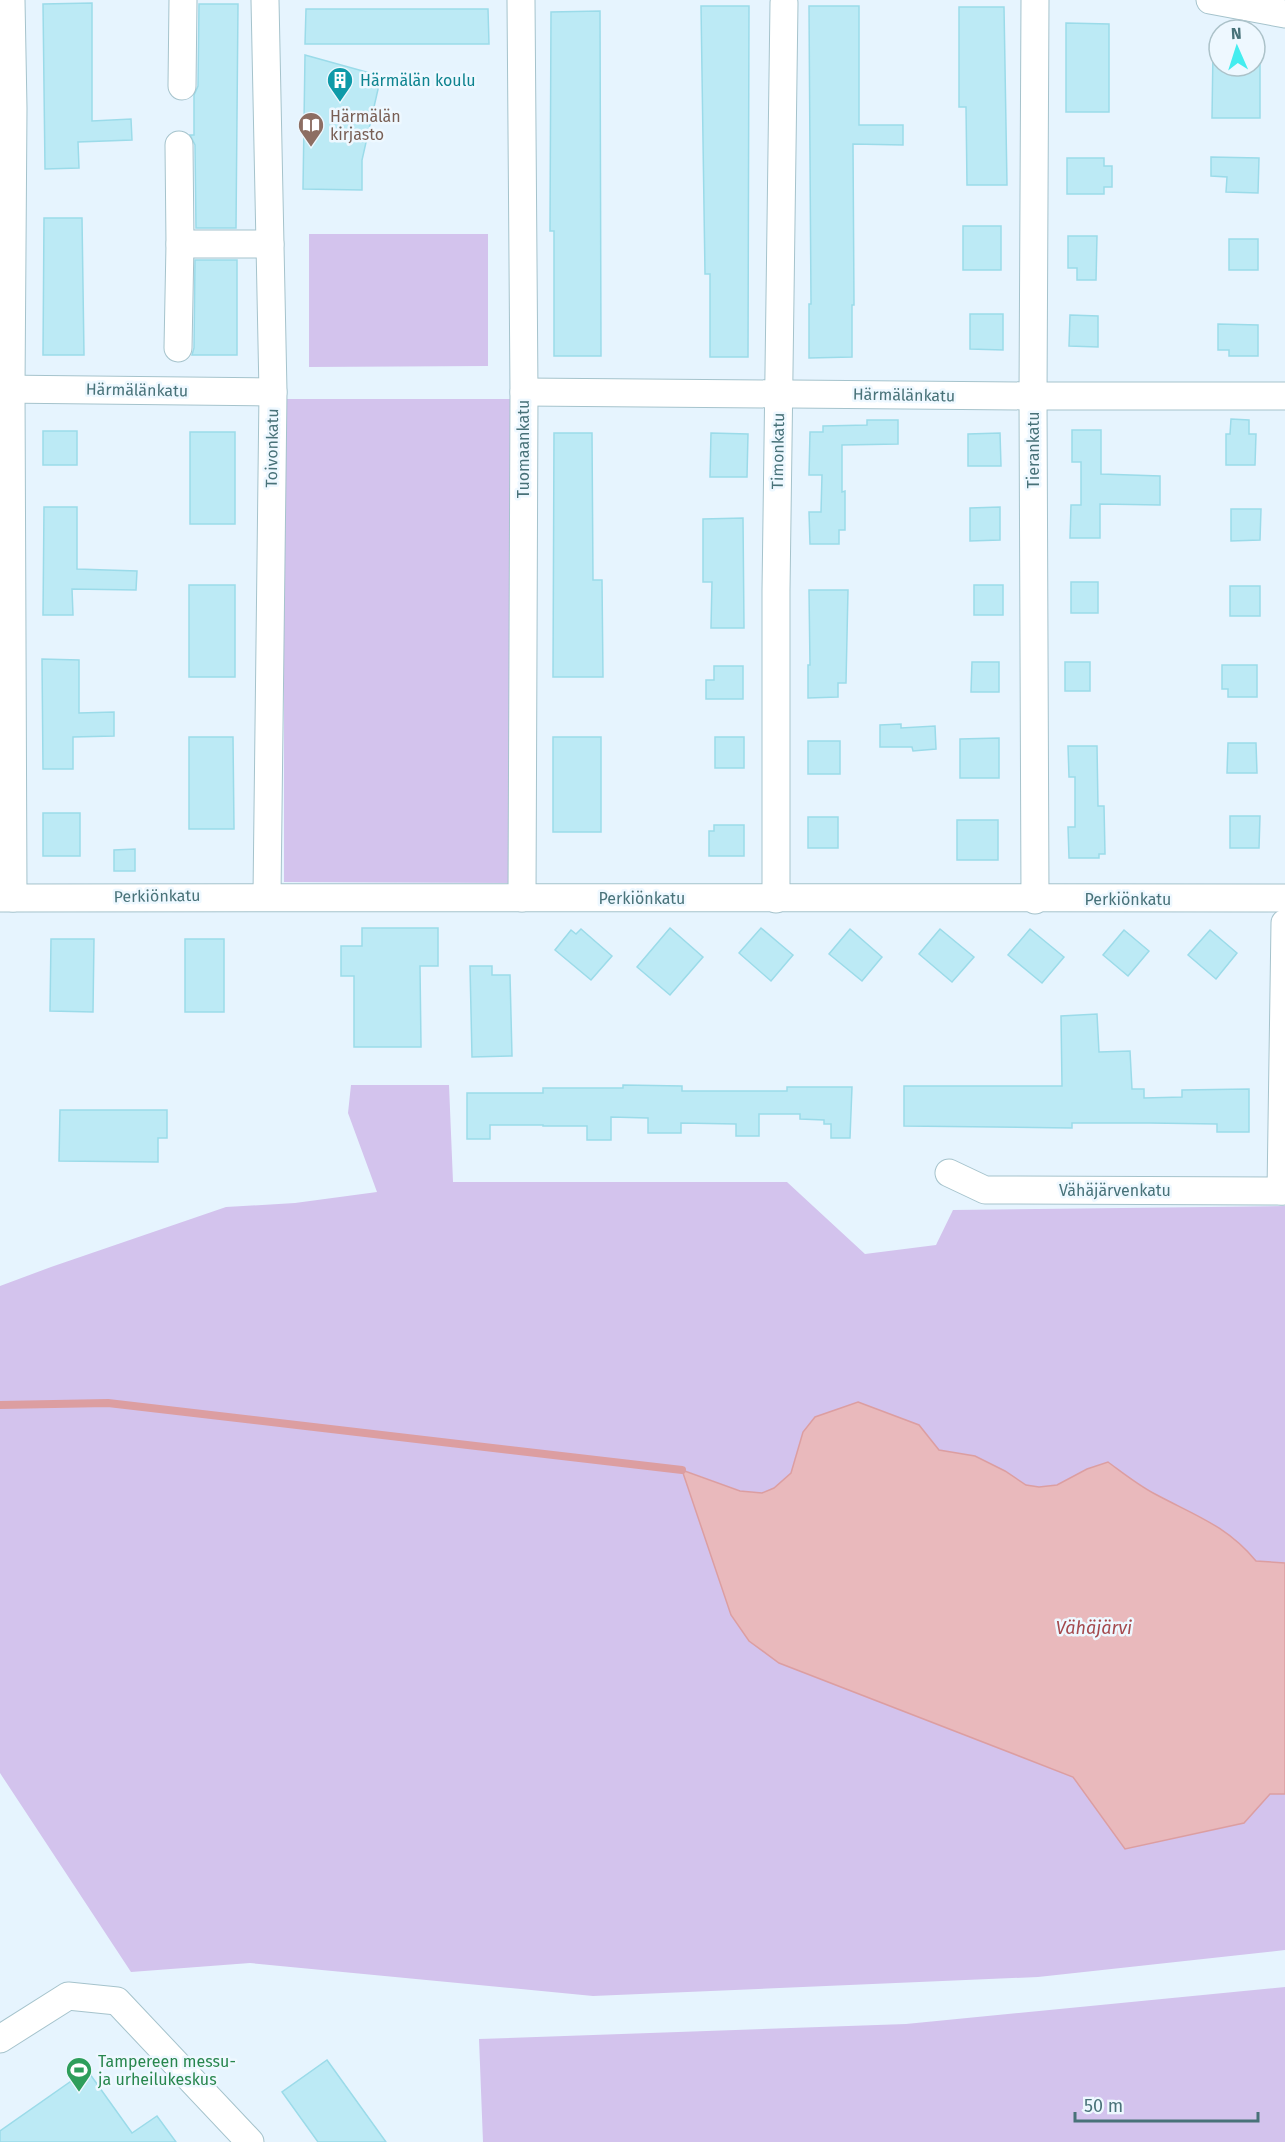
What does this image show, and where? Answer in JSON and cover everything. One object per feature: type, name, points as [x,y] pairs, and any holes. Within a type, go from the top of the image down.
[{"type":"street","points":[[7,898],[6,108],[11,0]]},
{"type":"street","points":[[182,86],[183,0]]},
{"type":"street","name":"Toivonkatu","points":[[265,0],[273,392],[267,896]]},
{"type":"street","name":"Tuomaankatu","points":[[521,0],[524,392],[522,898]]},
{"type":"street","name":"Tierankatu","points":[[1035,0],[1033,396],[1035,900]]},
{"type":"street","points":[[1210,0],[1285,14]]},
{"type":"street","name":"Timonkatu","points":[[776,898],[776,591],[784,3]]},
{"type":"street","points":[[178,348],[179,144]]},
{"type":"street","points":[[180,244],[270,244]]},
{"type":"street","name":"Härmälänkatu","points":[[6,389],[273,392]]},
{"type":"street","name":"Härmälänkatu","points":[[524,392],[1285,396]]},
{"type":"street","name":"Perkiönkatu","points":[[7,898],[267,896],[1035,900],[1285,898]]},
{"type":"street","points":[[1283,1191],[1285,923]]},
{"type":"street","name":"Vähäjärvenkatu","points":[[949,1173],[986,1190],[1283,1191]]},
{"type":"street","points":[[0,2039],[68,1996],[117,2001],[250,2142]]},
{"type":"shaded area","points":[[309,234],[488,234],[488,366],[309,367]]},
{"type":"shaded area","points":[[284,399],[513,399],[513,883],[284,882]]},
{"type":"shaded area","points":[[351,1085],[449,1085],[453,1182],[787,1182],[865,1254],[936,1245],[953,1210],[1285,1206],[1285,1563],[1256,1561],[1233,1538],[1149,1490],[1108,1462],[1087,1469],[1057,1485],[1039,1487],[1026,1485],[975,1456],[939,1450],[919,1425],[803,1432],[791,1473],[774,1488],[762,1493],[740,1491],[683,1470],[731,1615],[749,1641],[779,1663],[1073,1777],[1125,1849],[1244,1823],[1270,1794],[1285,1794],[1285,1950],[1038,1977],[593,1996],[250,1963],[131,1972],[0,1773],[0,1286],[226,1207],[295,1203],[377,1192],[348,1113]]},
{"type":"shaded area","points":[[1285,1987],[1285,2142],[483,2142],[479,2039],[906,2024]]},
{"type":"water","name":"Vähäjärvi","points":[[858,1402],[919,1425],[939,1450],[975,1456],[1026,1485],[1039,1487],[1057,1485],[1087,1469],[1108,1462],[1149,1490],[1233,1538],[1256,1561],[1285,1563],[1285,1794],[1270,1794],[1244,1823],[1125,1849],[1073,1777],[779,1663],[749,1641],[731,1615],[682,1470],[740,1491],[762,1493],[774,1488],[791,1473],[803,1432],[815,1417]]},
{"type":"building","points":[[92,3],[92,121],[131,119],[132,140],[78,142],[79,168],[45,169],[43,4]]},
{"type":"building","points":[[199,4],[238,4],[236,228],[196,228],[195,145],[190,135],[194,135],[194,95],[198,86]]},
{"type":"building","points":[[701,6],[749,6],[748,357],[710,357],[710,274],[705,274]]},
{"type":"building","points":[[809,6],[859,6],[859,125],[903,125],[903,145],[853,144],[852,357],[809,358],[809,304],[811,304]]},
{"type":"building","points":[[959,7],[1004,7],[1007,185],[967,185],[966,107],[959,107]]},
{"type":"building","points":[[306,9],[488,9],[489,44],[305,44]]},
{"type":"building","points":[[600,11],[601,356],[554,356],[554,231],[550,231],[551,12]]},
{"type":"building","points":[[1066,23],[1109,24],[1109,112],[1066,112]]},
{"type":"building","points":[[305,55],[381,76],[362,160],[362,190],[303,189]]},
{"type":"building","points":[[1213,78],[1260,78],[1260,118],[1212,118]]},
{"type":"building","points":[[1211,157],[1259,158],[1258,193],[1226,192],[1227,177],[1211,176]]},
{"type":"building","points":[[1067,158],[1104,158],[1104,166],[1112,166],[1112,187],[1104,187],[1104,194],[1067,194]]},
{"type":"building","points":[[44,218],[82,218],[84,355],[43,355]]},
{"type":"building","points":[[963,226],[1001,226],[1001,270],[963,270]]},
{"type":"building","points":[[1068,236],[1097,236],[1096,280],[1077,280],[1077,268],[1068,268]]},
{"type":"building","points":[[1229,239],[1258,239],[1258,270],[1229,270]]},
{"type":"building","points":[[195,260],[237,260],[237,355],[192,355]]},
{"type":"building","points":[[970,314],[1003,314],[1003,350],[970,349]]},
{"type":"building","points":[[1070,315],[1098,316],[1098,347],[1069,346]]},
{"type":"building","points":[[1218,324],[1258,325],[1258,356],[1229,356],[1229,350],[1218,350]]},
{"type":"building","points":[[1231,419],[1249,420],[1249,434],[1256,434],[1255,465],[1226,465],[1226,434],[1230,434]]},
{"type":"building","points":[[867,420],[898,420],[898,444],[842,445],[845,530],[839,530],[839,544],[810,544],[809,512],[821,512],[822,475],[809,475],[810,432],[823,432],[823,426],[867,425]]},
{"type":"building","points":[[1072,430],[1101,430],[1101,474],[1160,476],[1160,505],[1100,504],[1100,538],[1070,538],[1071,505],[1081,505],[1081,462],[1072,462]]},
{"type":"building","points":[[43,431],[77,431],[77,465],[43,465]]},
{"type":"building","points":[[190,432],[235,432],[235,524],[190,524]]},
{"type":"building","points":[[554,433],[592,433],[593,580],[602,580],[603,677],[553,677]]},
{"type":"building","points":[[711,433],[748,434],[747,477],[710,477]]},
{"type":"building","points":[[1000,433],[1001,466],[968,466],[968,434]]},
{"type":"building","points":[[44,507],[77,507],[77,569],[137,571],[136,590],[72,589],[73,615],[43,615]]},
{"type":"building","points":[[1000,507],[1000,540],[970,541],[970,508]]},
{"type":"building","points":[[1231,509],[1261,509],[1260,540],[1231,541]]},
{"type":"building","points":[[743,518],[744,628],[711,628],[712,582],[703,582],[703,519]]},
{"type":"building","points":[[1071,582],[1098,582],[1098,613],[1071,613]]},
{"type":"building","points":[[189,585],[235,585],[235,677],[189,677]]},
{"type":"building","points":[[974,585],[1003,585],[1003,615],[974,615]]},
{"type":"building","points":[[1230,586],[1260,586],[1260,616],[1230,616]]},
{"type":"building","points":[[809,590],[848,590],[846,683],[838,683],[838,697],[808,698]]},
{"type":"building","points":[[42,659],[79,660],[79,713],[114,712],[114,736],[73,737],[73,769],[43,769]]},
{"type":"building","points":[[972,662],[999,662],[999,692],[971,692]]},
{"type":"building","points":[[1065,662],[1090,662],[1090,691],[1065,691]]},
{"type":"building","points":[[1222,665],[1257,665],[1257,697],[1228,697],[1228,689],[1222,689]]},
{"type":"building","points":[[714,666],[743,666],[743,699],[706,699],[706,680],[714,680]]},
{"type":"building","points":[[901,724],[901,728],[935,726],[936,749],[913,751],[912,747],[880,747],[880,725]]},
{"type":"building","points":[[189,737],[233,737],[234,829],[189,829]]},
{"type":"building","points":[[553,737],[601,737],[601,832],[553,832]]},
{"type":"building","points":[[715,737],[744,737],[744,768],[715,768]]},
{"type":"building","points":[[999,738],[999,778],[960,778],[960,739]]},
{"type":"building","points":[[808,741],[840,741],[840,774],[808,774]]},
{"type":"building","points":[[1228,743],[1256,743],[1257,773],[1227,773]]},
{"type":"building","points":[[1068,746],[1097,746],[1098,806],[1104,806],[1105,854],[1099,854],[1099,858],[1069,858],[1068,827],[1075,827],[1075,777],[1069,777]]},
{"type":"building","points":[[43,813],[80,813],[80,856],[43,856]]},
{"type":"building","points":[[1230,816],[1260,816],[1259,848],[1230,848]]},
{"type":"building","points":[[808,817],[838,817],[838,848],[808,848]]},
{"type":"building","points":[[957,820],[998,820],[998,860],[957,860]]},
{"type":"building","points":[[714,825],[744,825],[744,856],[709,856],[709,831],[714,831]]},
{"type":"building","points":[[135,849],[135,871],[114,871],[114,850]]},
{"type":"building","points":[[362,928],[438,928],[438,966],[420,966],[421,1047],[354,1047],[354,976],[341,976],[341,946],[362,946]]},
{"type":"building","points":[[670,928],[703,957],[670,995],[637,967]]},
{"type":"building","points":[[761,928],[793,955],[771,981],[739,953]]},
{"type":"building","points":[[581,929],[612,956],[591,980],[555,950],[571,930],[576,934]]},
{"type":"building","points":[[850,929],[882,957],[862,981],[829,954]]},
{"type":"building","points":[[940,929],[974,957],[952,982],[919,954]]},
{"type":"building","points":[[1030,929],[1064,957],[1042,983],[1008,955]]},
{"type":"building","points":[[1124,930],[1149,951],[1128,976],[1103,955]]},
{"type":"building","points":[[1210,930],[1237,953],[1216,979],[1188,955]]},
{"type":"building","points":[[51,939],[94,939],[93,1012],[50,1011]]},
{"type":"building","points":[[185,939],[224,939],[224,1012],[185,1012]]},
{"type":"building","points":[[470,966],[492,966],[492,975],[510,975],[512,1056],[472,1057]]},
{"type":"building","points":[[1097,1014],[1099,1052],[1130,1051],[1132,1089],[1144,1089],[1144,1098],[1182,1097],[1182,1090],[1249,1089],[1249,1132],[1217,1132],[1217,1124],[1072,1123],[1072,1128],[904,1126],[904,1086],[1062,1086],[1061,1016]]},
{"type":"building","points":[[623,1085],[682,1086],[682,1091],[787,1091],[787,1087],[852,1087],[850,1138],[831,1138],[831,1124],[824,1124],[824,1120],[800,1119],[800,1114],[759,1114],[759,1136],[736,1136],[736,1124],[681,1123],[681,1133],[648,1133],[648,1118],[611,1117],[611,1140],[587,1140],[587,1126],[543,1125],[490,1125],[490,1139],[467,1139],[467,1093],[543,1093],[543,1088],[623,1088]]},
{"type":"building","points":[[60,1110],[167,1110],[167,1138],[158,1138],[158,1162],[59,1161]]},
{"type":"building","points":[[327,2060],[386,2142],[318,2142],[282,2092]]},
{"type":"building","name":"Tampereen messu- ja urheilukeskus","points":[[87,2070],[132,2133],[157,2116],[176,2142],[0,2142],[0,2131]]},
{"type":"waterway","points":[[0,1405],[108,1403],[682,1470]]},
{"type":"place","name":"Härmälän koulu","points":[[340,103]]},
{"type":"place","name":"Härmälän kirjasto","points":[[311,148]]},
{"type":"place","name":"Tampereen messu- ja urheilukeskus","points":[[79,2093]]}]
